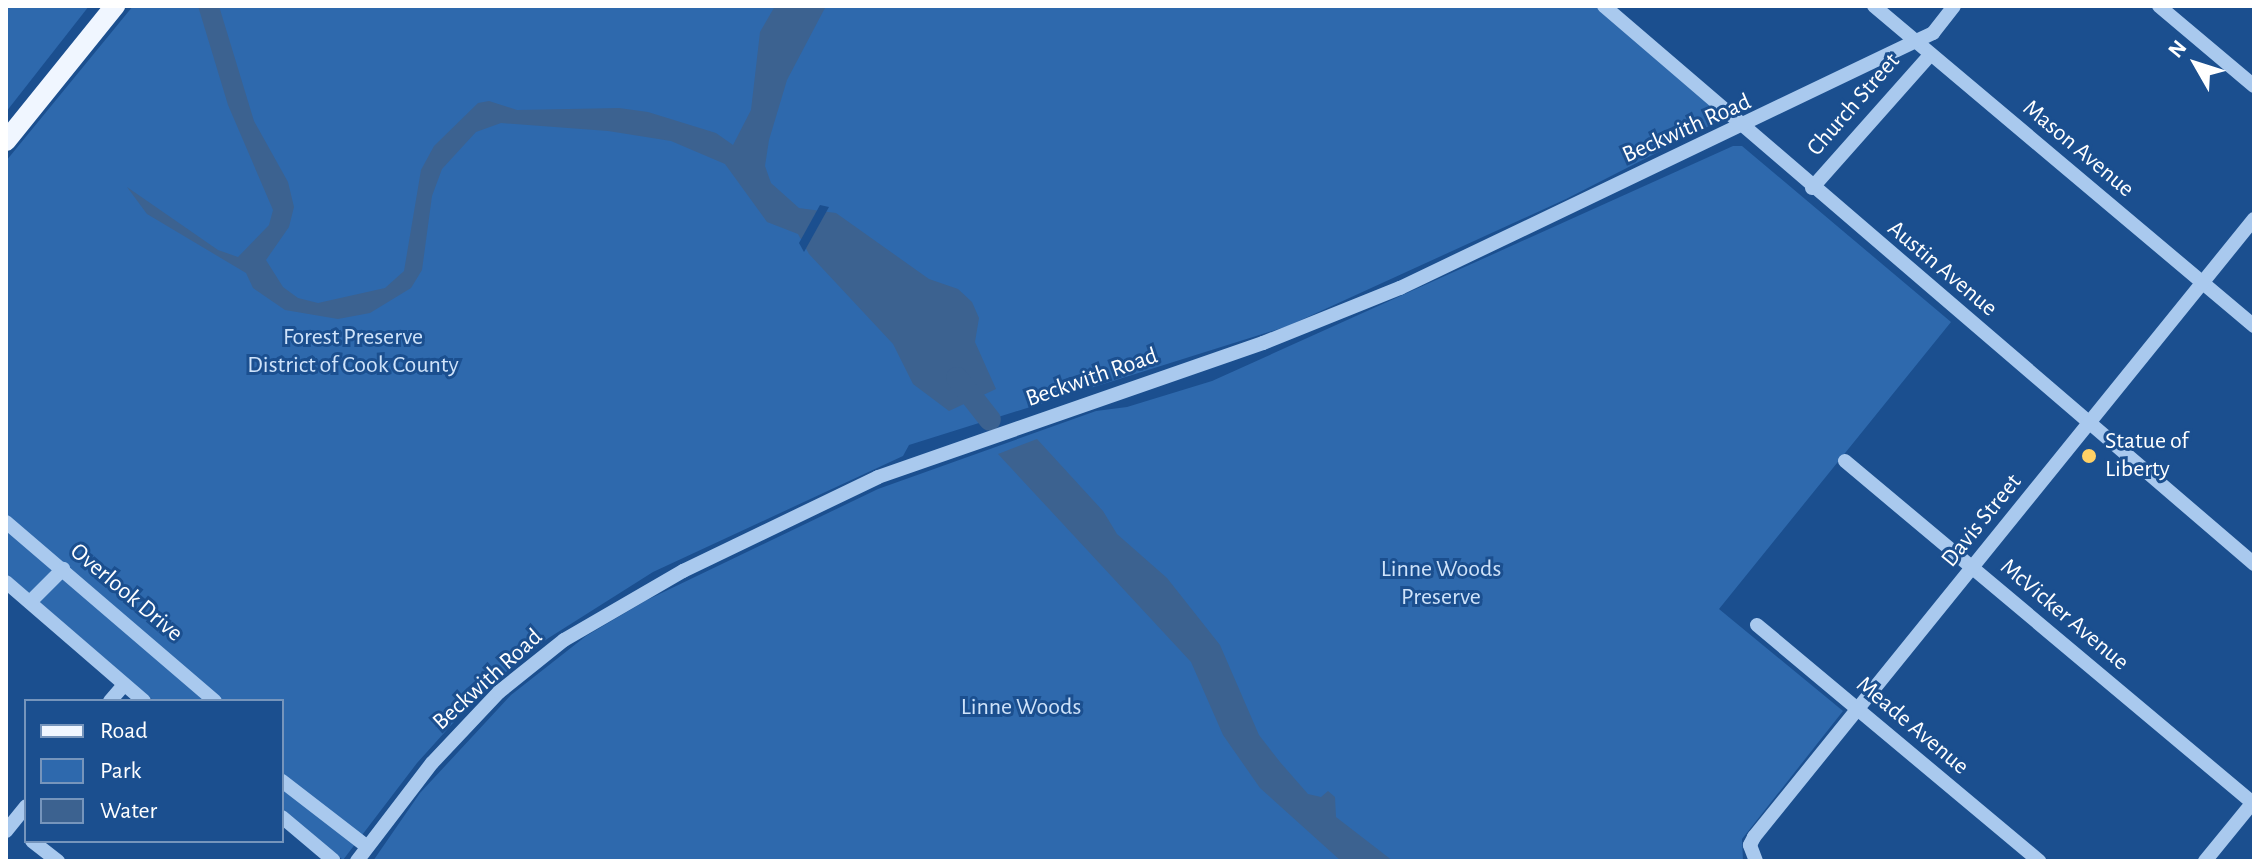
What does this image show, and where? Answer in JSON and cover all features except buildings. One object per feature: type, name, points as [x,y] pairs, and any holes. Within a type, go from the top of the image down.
[{"type":"main road","points":[[6,141],[115,6]]},
{"type":"street","name":"Austin Avenue","points":[[1604,6],[1812,188],[2254,564]]},
{"type":"street","name":"Mason Avenue","points":[[1874,6],[2254,326]]},
{"type":"street","name":"Church Street","points":[[1916,41],[1933,33],[1954,6]]},
{"type":"street","points":[[2159,6],[2254,86]]},
{"type":"street","name":"Beckwith Road","points":[[357,861],[468,722],[564,640],[683,571],[878,477],[970,442],[1263,343],[1400,288],[1743,127],[1916,41]]},
{"type":"street","name":"Church Street","points":[[1812,188],[1931,54]]},
{"type":"street","name":"Davis Street","points":[[1754,857],[1754,837],[2254,219]]},
{"type":"street","name":"McVicker Avenue","points":[[1845,461],[2254,802]]},
{"type":"street","name":"Overlook Drive","points":[[6,522],[213,699]]},
{"type":"street","points":[[30,602],[63,569]]},
{"type":"street","points":[[6,582],[142,699]]},
{"type":"street","name":"Meade Avenue","points":[[1757,625],[2039,861]]},
{"type":"street","points":[[112,699],[124,685]]},
{"type":"street","points":[[284,783],[366,846]]},
{"type":"street","points":[[2205,861],[2254,802]]},
{"type":"street","points":[[9,828],[24,809]]},
{"type":"street","points":[[284,819],[333,860]]},
{"type":"street","points":[[35,843],[58,861]]},
{"type":"green space","points":[[6,6],[89,6],[6,112]]},
{"type":"green space","name":"Forest Preserve District of Cook County","points":[[133,6],[1595,6],[1713,106],[1717,122],[1566,199],[1288,326],[909,445],[903,456],[653,572],[547,639],[480,693],[417,763],[343,860],[284,810],[284,699],[152,699],[6,573],[6,161]]},
{"type":"green space","name":"Linne Woods Preserve","points":[[1733,146],[1742,146],[1951,322],[1719,609],[1843,711],[1742,839],[1743,861],[373,861],[420,793],[511,695],[586,636],[647,600],[878,489],[1096,411],[1127,407],[1212,381]]},
{"type":"water","points":[[198,6],[219,6],[254,121],[288,182],[294,207],[289,227],[266,260],[283,287],[298,298],[318,303],[385,288],[404,271],[421,170],[434,146],[478,103],[489,101],[517,110],[619,108],[648,112],[716,133],[733,145],[751,110],[760,32],[775,6],[826,6],[787,80],[769,140],[765,166],[771,183],[799,208],[836,213],[929,279],[958,289],[972,302],[979,318],[975,342],[996,389],[949,411],[913,384],[893,344],[809,254],[798,234],[767,222],[725,164],[671,141],[608,131],[501,123],[476,132],[442,169],[432,196],[422,270],[411,288],[370,313],[338,319],[285,310],[253,288],[246,273],[147,214],[127,187],[218,250],[238,257],[269,225],[273,210],[228,105]]},
{"type":"water","points":[[1037,439],[1103,511],[1117,534],[1167,578],[1220,645],[1259,735],[1280,762],[1308,794],[1321,797],[1328,791],[1335,797],[1336,817],[1393,861],[1341,861],[1260,788],[1223,735],[1191,662],[998,454]]},
{"type":"pier","points":[[820,205],[829,207],[804,252],[799,243]]},
{"type":"waterway","points":[[957,378],[990,420]]},
{"type":"place","name":"Statue of Liberty","points":[[2089,456]]},
{"type":"park label","name":"Linne Woods","points":[[1021,708]]}]
